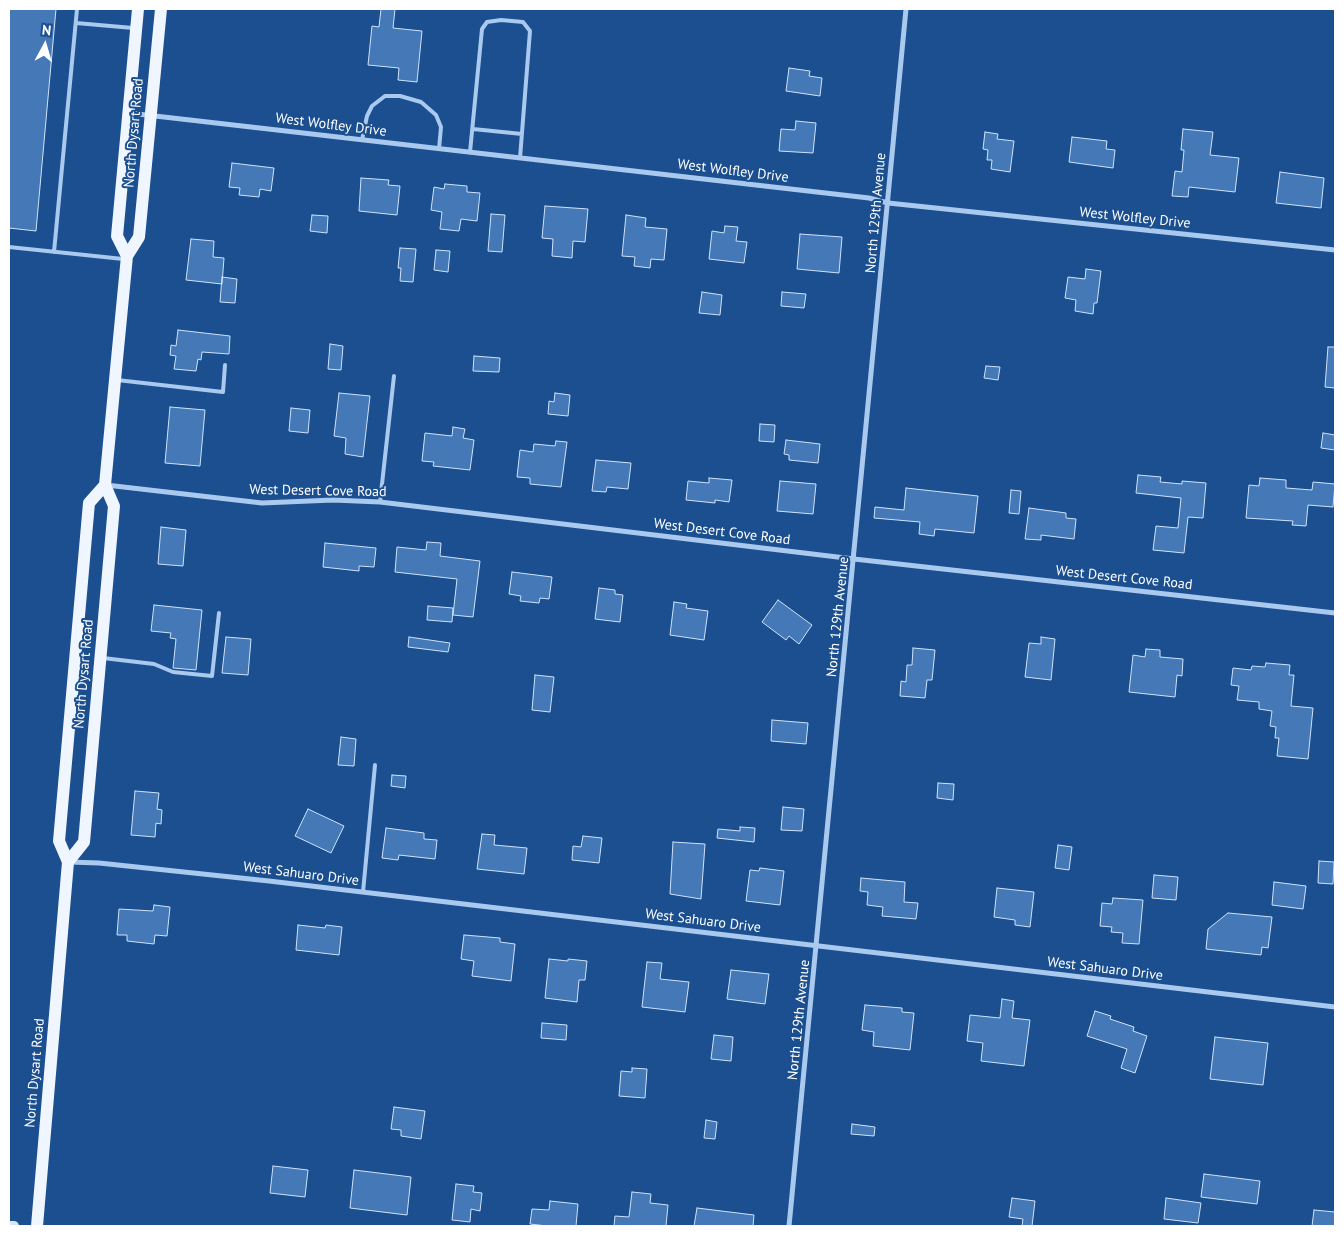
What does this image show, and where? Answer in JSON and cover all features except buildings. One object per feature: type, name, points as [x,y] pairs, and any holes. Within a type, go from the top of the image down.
[{"type":"main road","name":"North Dysart Road","points":[[126,258],[117,236],[138,9]]},
{"type":"main road","name":"North Dysart Road","points":[[68,862],[84,842],[114,506],[105,485],[114,380],[126,258],[139,237],[160,9]]},
{"type":"main road","name":"North Dysart Road","points":[[37,1226],[68,862],[59,841],[89,503],[105,485]]},
{"type":"main road","points":[[9,1226],[14,1226]]},
{"type":"street","name":"North 129th Avenue","points":[[789,1226],[906,9]]},
{"type":"street","name":"West Wolfley Drive","points":[[129,114],[869,198],[888,203],[1335,250]]},
{"type":"street","name":"West Desert Cove Road","points":[[105,485],[262,503],[333,500],[380,502],[854,559],[1335,613]]},
{"type":"street","name":"West Sahuaro Drive","points":[[68,862],[99,863],[363,892],[1335,1007]]},
{"type":"lane","points":[[54,252],[77,9]]},
{"type":"lane","points":[[470,152],[482,29],[487,22],[501,20],[523,22],[530,31],[520,158]]},
{"type":"lane","points":[[76,23],[137,28]]},
{"type":"lane","points":[[362,140],[367,116],[372,106],[385,96],[400,96],[421,102],[436,115],[441,127],[440,149]]},
{"type":"lane","points":[[473,129],[522,134]]},
{"type":"lane","points":[[9,247],[126,258]]},
{"type":"lane","points":[[114,380],[223,392],[225,365]]},
{"type":"lane","points":[[380,502],[394,376]]},
{"type":"lane","points":[[101,657],[154,664],[172,672],[212,676],[219,613]]},
{"type":"lane","points":[[363,892],[374,764]]}]
